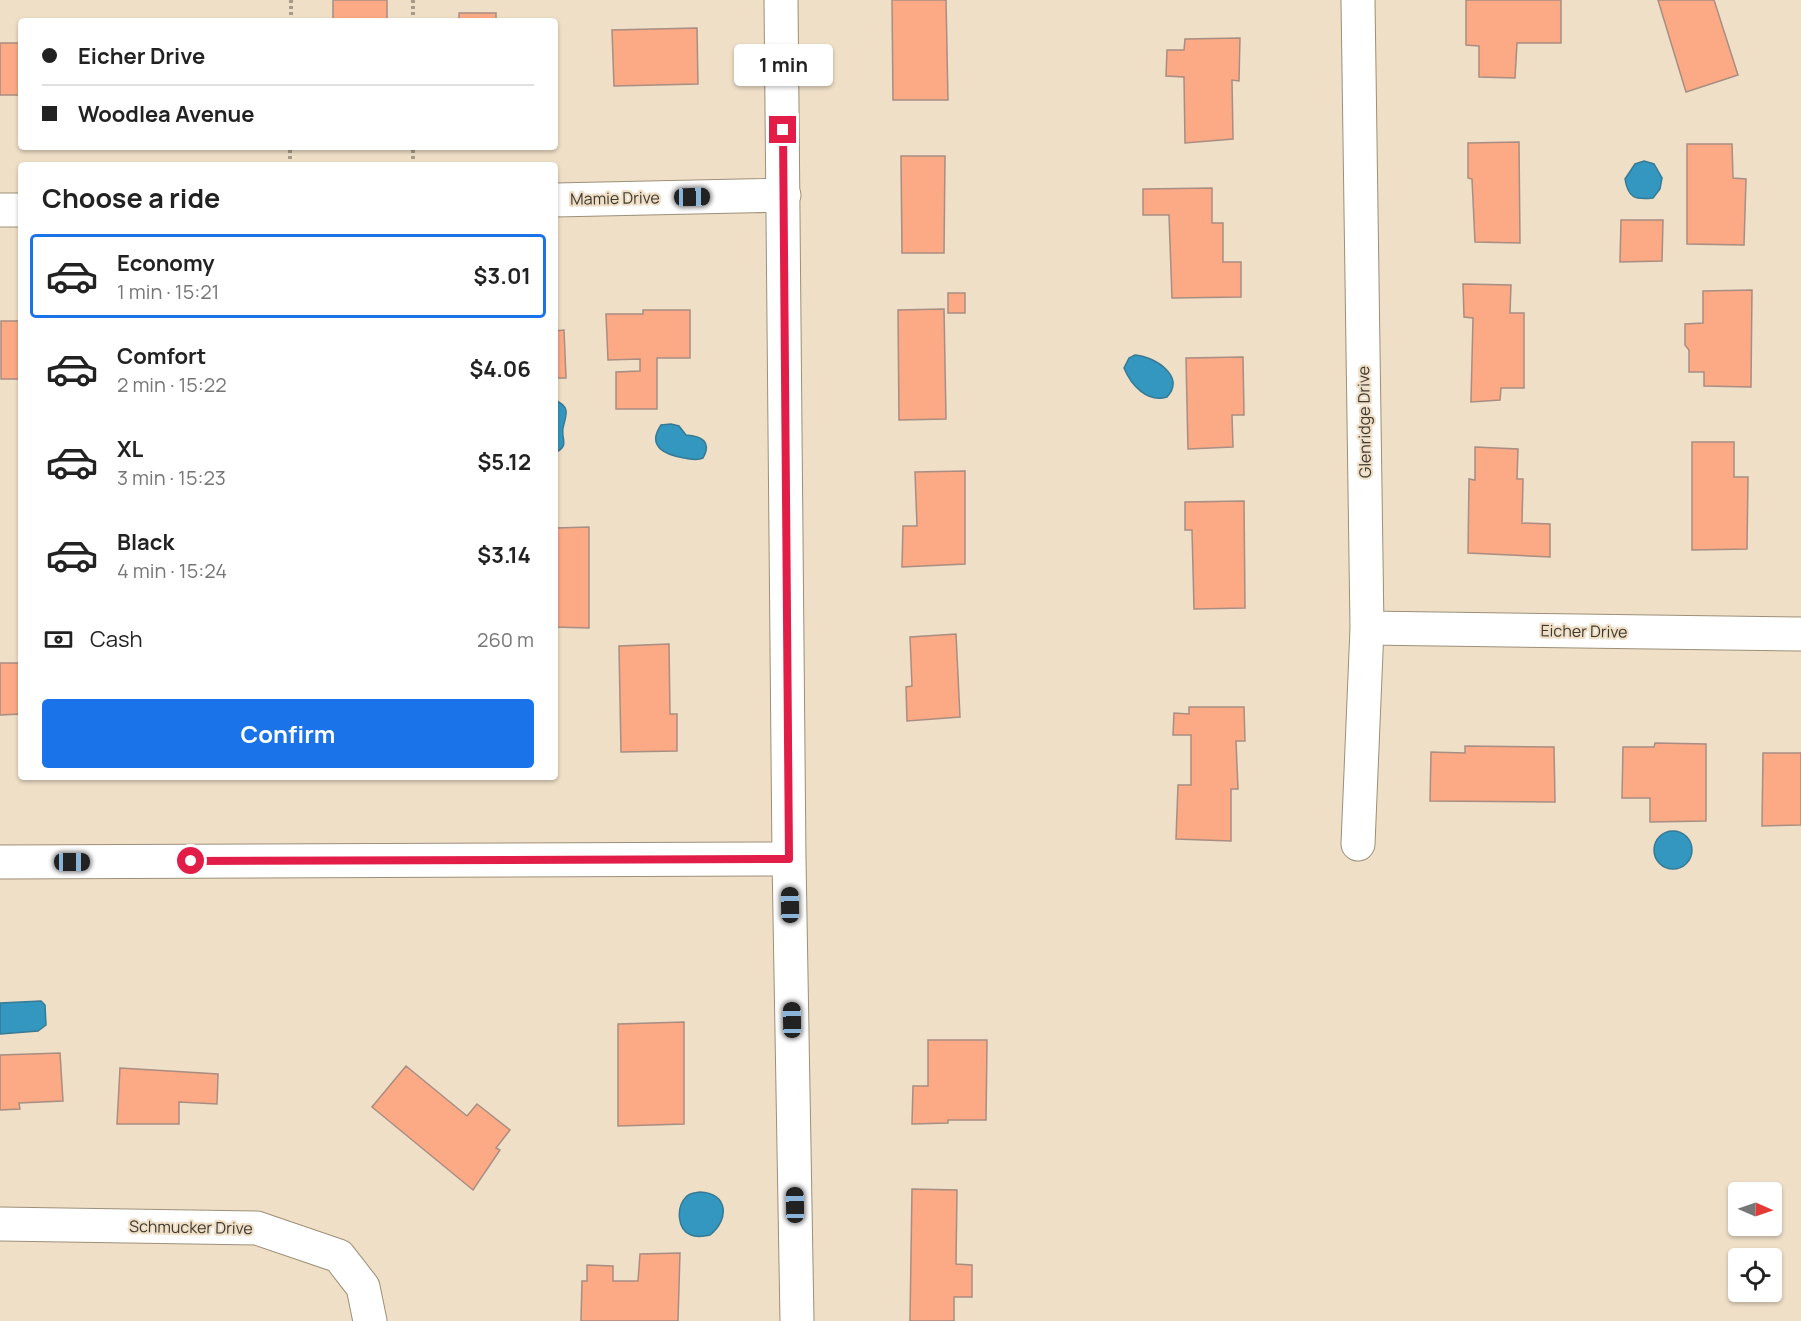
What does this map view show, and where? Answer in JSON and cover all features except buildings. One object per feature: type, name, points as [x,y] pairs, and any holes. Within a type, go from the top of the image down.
[{"type":"street","points":[[781,0],[789,859],[797,1321]]},
{"type":"street","name":"Glenridge Drive","points":[[1358,0],[1367,628],[1358,844]]},
{"type":"street","name":"Mamie Drive","points":[[558,200],[784,195]]},
{"type":"street","points":[[0,210],[18,210]]},
{"type":"street","name":"Eicher Drive","points":[[1367,628],[1801,634]]},
{"type":"street","points":[[0,862],[789,859]]},
{"type":"street","name":"Schmucker Drive","points":[[0,1224],[257,1228],[339,1256],[363,1287],[370,1321]]},
{"type":"path","points":[[291,0],[291,18]]},
{"type":"path","points":[[413,0],[413,18]]},
{"type":"water","points":[[1644,161],[1654,164],[1662,178],[1660,189],[1653,198],[1641,199],[1630,194],[1625,179],[1635,164]]},
{"type":"water","points":[[1135,355],[1150,359],[1165,368],[1173,382],[1167,397],[1146,395],[1131,381],[1124,368],[1129,358]]},
{"type":"water","points":[[558,402],[566,412],[563,428],[564,445],[558,451]]},
{"type":"water","points":[[661,425],[679,426],[686,435],[701,438],[704,441],[706,452],[703,458],[694,460],[677,457],[660,449],[656,439],[657,433]]},
{"type":"water","points":[[1673,831],[1686,837],[1692,850],[1686,863],[1673,869],[1660,863],[1654,850],[1660,837]]},
{"type":"water","points":[[41,1001],[45,1005],[46,1025],[38,1031],[0,1034],[0,1003]]},
{"type":"water","points":[[700,1192],[709,1193],[721,1202],[723,1215],[721,1222],[710,1235],[698,1237],[686,1232],[679,1212],[687,1196]]},
{"type":"route","points":[[191,861],[789,859],[783,130]]}]
